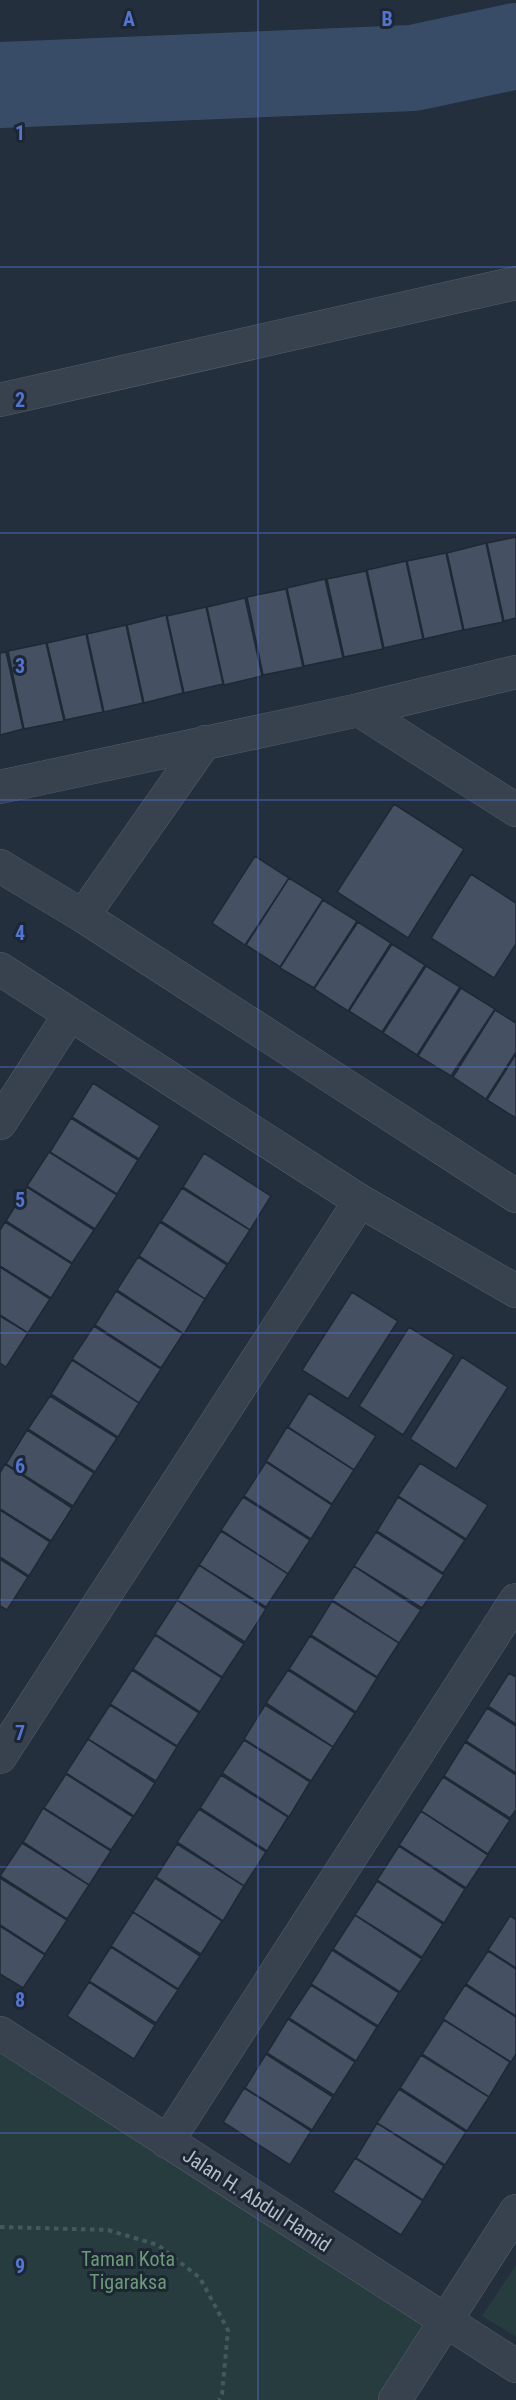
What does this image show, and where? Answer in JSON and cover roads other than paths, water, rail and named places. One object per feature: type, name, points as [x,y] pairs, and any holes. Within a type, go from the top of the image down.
[{"type":"street","points":[[0,400],[516,283]]},
{"type":"street","points":[[0,787],[359,710],[516,672]]},
{"type":"street","points":[[359,710],[516,810]]},
{"type":"street","points":[[83,916],[205,742]]},
{"type":"street","points":[[0,866],[83,916],[516,1196]]},
{"type":"street","points":[[0,969],[360,1201],[516,1291]]},
{"type":"street","points":[[0,1123],[70,1014]]},
{"type":"street","points":[[0,1757],[360,1201]]},
{"type":"street","points":[[167,2142],[516,1600]]},
{"type":"street","name":"Jalan H. Abdul Hamid","points":[[0,2032],[516,2366]]},
{"type":"street","points":[[395,2400],[516,2211]]},
{"type":"waterway","points":[[0,85],[413,68],[516,46]]},
{"type":"park label","name":"Taman Kota Tigaraksa","points":[[128,2270]]}]
